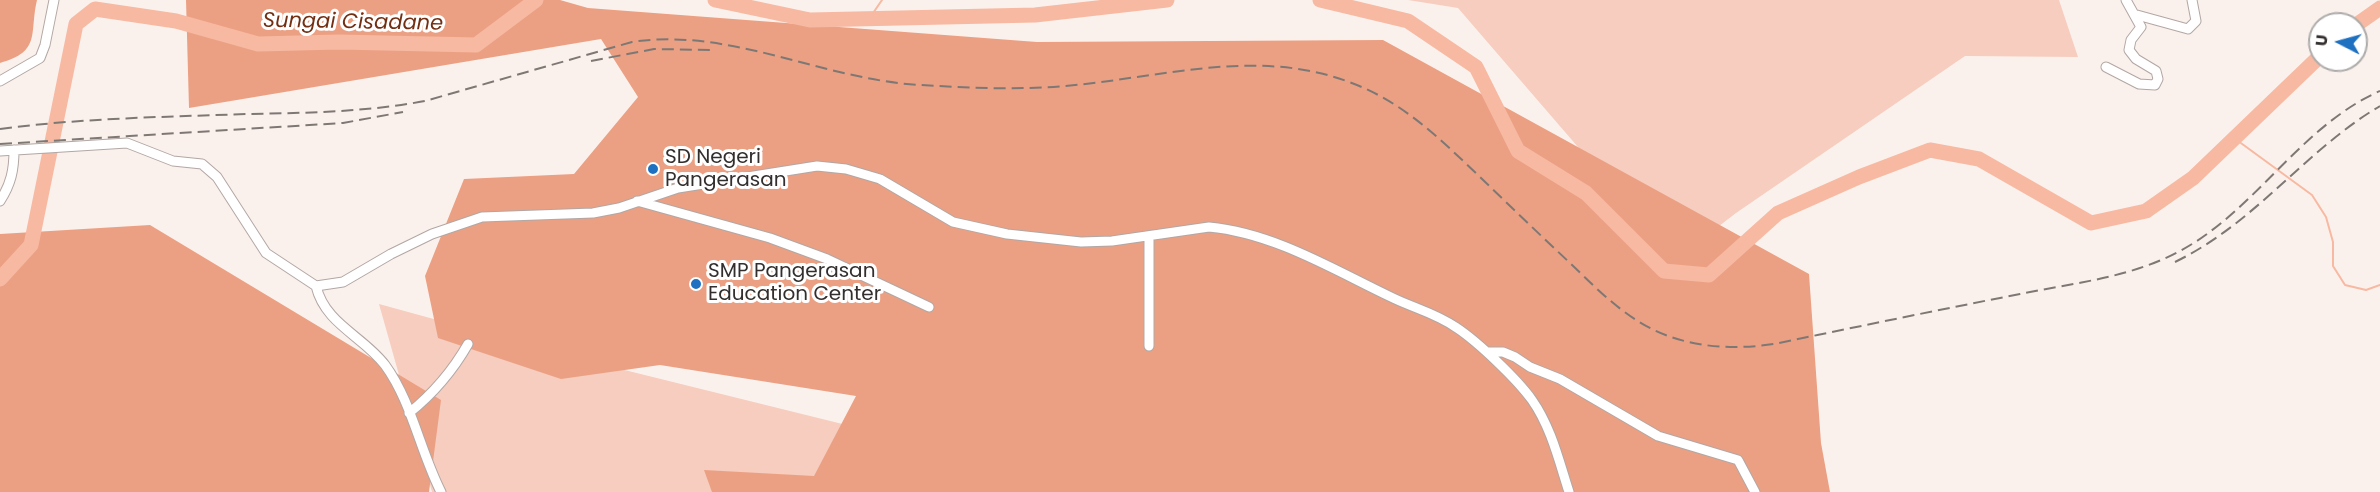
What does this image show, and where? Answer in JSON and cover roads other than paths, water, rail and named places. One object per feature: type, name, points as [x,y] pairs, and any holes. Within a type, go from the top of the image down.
[{"type":"street","points":[[0,81],[40,58],[54,0]]},
{"type":"street","points":[[2106,67],[2143,85],[2152,86],[2157,82],[2156,71],[2136,59],[2129,50],[2131,39],[2141,28],[2137,15],[2126,0]]},
{"type":"street","points":[[2137,15],[2188,29],[2196,21],[2193,0]]},
{"type":"street","points":[[0,151],[132,144],[173,161],[202,164],[217,177],[243,214],[266,254],[316,286],[322,306],[374,352],[386,366],[409,413],[441,492]]},
{"type":"street","points":[[0,201],[11,179],[16,150]]},
{"type":"street","points":[[316,286],[344,282],[413,243],[482,217],[583,214],[619,208],[678,188],[827,166],[846,169],[893,185],[944,218],[970,228],[1081,242],[1149,237],[1209,227],[1259,238],[1314,260],[1401,302],[1436,314],[1487,352],[1526,392],[1538,410],[1556,452],[1569,492]]},
{"type":"street","points":[[637,201],[770,238],[827,259],[929,307]]},
{"type":"street","points":[[1149,237],[1149,346]]},
{"type":"street","points":[[409,413],[451,373],[468,344]]},
{"type":"street","points":[[1487,352],[1503,352],[1530,367],[1560,379],[1658,436],[1738,460],[1755,492]]},
{"type":"waterway","name":"Sungai Cisadane","points":[[0,279],[31,245],[76,24],[95,9],[176,21],[258,44],[339,42],[476,45],[536,0]]},
{"type":"waterway","name":"Sungai Cisadane","points":[[715,0],[810,20],[1035,15],[1167,0]]},
{"type":"waterway","points":[[869,19],[882,0]]},
{"type":"waterway","name":"Sungai Cisadane","points":[[1320,0],[1408,21],[1476,67],[1518,151],[1586,193],[1664,271],[1709,275],[1778,213],[1859,177],[1930,150],[1979,159],[2091,223],[2146,211],[2193,178],[2308,68]]},
{"type":"waterway","name":"Sungai Cisadane","points":[[2368,16],[2380,8]]},
{"type":"waterway","points":[[2234,138],[2312,195],[2326,217],[2333,242],[2333,266],[2345,285],[2366,290],[2380,285]]},
{"type":"railway","points":[[0,129],[93,120],[381,108],[425,101],[632,42],[669,39],[741,48],[885,81],[957,87],[1065,86],[1208,68],[1279,67],[1314,72],[1349,82],[1386,99],[1403,110],[1449,148],[1598,290],[1640,323],[1666,335],[1696,344],[1743,347],[1774,344],[2100,279],[2159,261],[2206,235],[2231,215],[2326,125],[2352,106],[2380,91]]},
{"type":"railway","points":[[591,61],[654,49],[713,50]]},
{"type":"railway","points":[[2175,262],[2204,246],[2231,227],[2327,144],[2380,106]]},
{"type":"railway","points":[[0,144],[343,123],[403,112]]},
{"type":"place","name":"SD Negeri Pangerasan","points":[[653,169]]},
{"type":"place","name":"SMP Pangerasan Education Center","points":[[696,284]]}]
